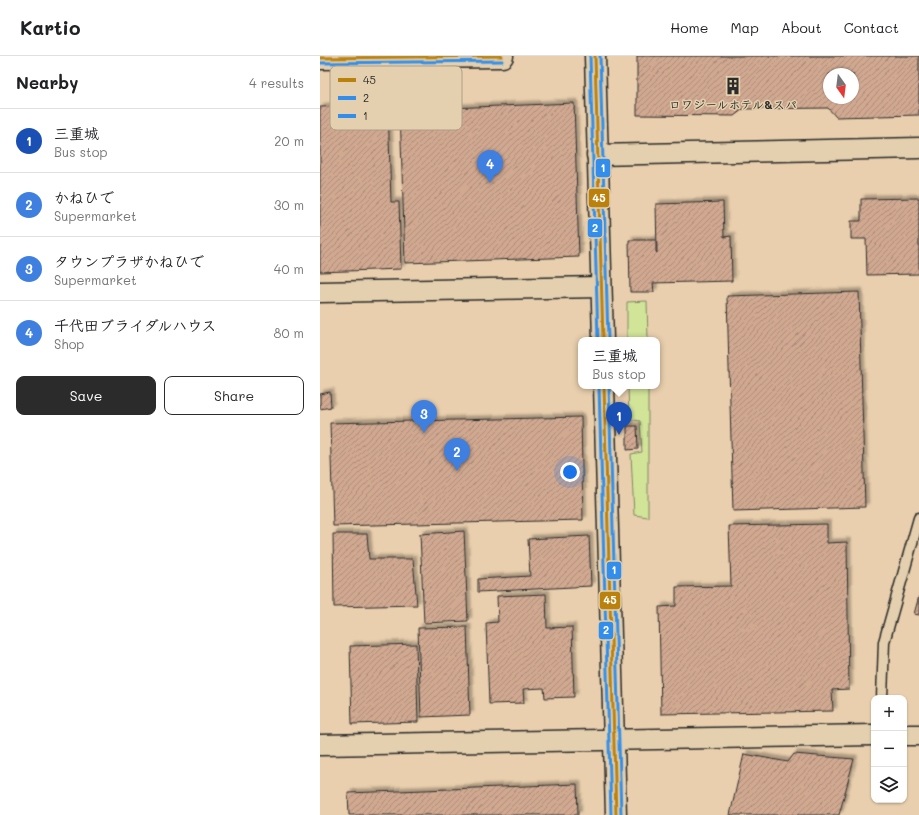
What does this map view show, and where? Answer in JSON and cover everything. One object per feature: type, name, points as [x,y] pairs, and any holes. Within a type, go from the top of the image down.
[{"type":"street","points":[[320,58],[502,56]]},
{"type":"street","points":[[595,56],[603,337]]},
{"type":"street","points":[[597,155],[919,148]]},
{"type":"street","points":[[320,292],[601,287]]},
{"type":"street","points":[[604,389],[616,815]]},
{"type":"street","points":[[907,735],[919,734]]},
{"type":"street","points":[[320,745],[871,735]]},
{"type":"lane","points":[[882,695],[884,642],[919,518]]},
{"type":"green space","points":[[647,301],[648,337],[627,337],[627,302]]},
{"type":"green space","points":[[628,389],[648,389],[648,517],[634,515],[631,454],[642,452],[640,421],[629,419]]},
{"type":"building","name":"ロワジールホテル&スパ","points":[[637,56],[919,56],[919,115],[836,117],[828,108],[743,109],[734,116],[637,115]]},
{"type":"building","points":[[574,103],[579,257],[405,263],[401,130],[462,130],[462,108]]},
{"type":"building","points":[[320,107],[330,107],[330,130],[389,130],[391,202],[399,202],[401,269],[320,272]]},
{"type":"building","points":[[919,198],[919,274],[867,275],[866,239],[851,239],[851,221],[861,221],[861,199]]},
{"type":"building","points":[[723,202],[724,237],[731,236],[732,281],[653,283],[654,292],[630,292],[629,240],[656,240],[657,253],[656,204]]},
{"type":"building","points":[[859,292],[865,507],[733,511],[727,296]]},
{"type":"building","points":[[330,392],[331,407],[320,409],[320,394]]},
{"type":"building","points":[[581,417],[583,520],[333,526],[330,423]]},
{"type":"building","points":[[627,426],[637,426],[638,449],[627,450]]},
{"type":"building","points":[[827,524],[827,543],[847,542],[849,689],[832,690],[833,711],[661,714],[659,607],[676,606],[676,587],[731,586],[729,526]]},
{"type":"building","points":[[464,531],[468,621],[424,623],[420,534]]},
{"type":"building","points":[[333,534],[367,534],[369,559],[413,559],[417,605],[334,607]]},
{"type":"building","points":[[589,536],[591,586],[478,592],[478,579],[530,576],[528,539]]},
{"type":"building","points":[[546,594],[547,628],[572,627],[574,697],[545,698],[544,688],[523,689],[524,703],[489,704],[486,623],[498,622],[497,596]]},
{"type":"building","points":[[919,596],[919,615],[914,614]]},
{"type":"building","points":[[467,627],[470,715],[421,717],[418,628]]},
{"type":"building","points":[[416,644],[418,722],[352,724],[350,646]]},
{"type":"building","points":[[744,754],[788,762],[794,754],[854,759],[839,815],[730,815]]},
{"type":"building","points":[[577,784],[578,815],[349,815],[348,793]]},
{"type":"transit line","name":"45","points":[[320,58],[502,56]]},
{"type":"transit line","name":"2","points":[[590,56],[598,337]]},
{"type":"transit line","name":"45","points":[[595,56],[603,337]]},
{"type":"transit line","name":"1","points":[[600,56],[608,337]]},
{"type":"transit line","name":"2","points":[[320,63],[502,61]]},
{"type":"transit line","name":"2","points":[[599,389],[611,815]]},
{"type":"transit line","name":"45","points":[[604,389],[616,815]]},
{"type":"transit line","name":"1","points":[[609,389],[621,815]]},
{"type":"place","name":"ロワジールホテル&スパ","points":[[733,86]]},
{"type":"place","name":"千代田ブライダルハウス","points":[[490,183]]},
{"type":"place","name":"タウンプラザかねひで","points":[[424,433]]},
{"type":"place","name":"三重城","points":[[619,435]]},
{"type":"place","name":"かねひで","points":[[457,471]]}]
